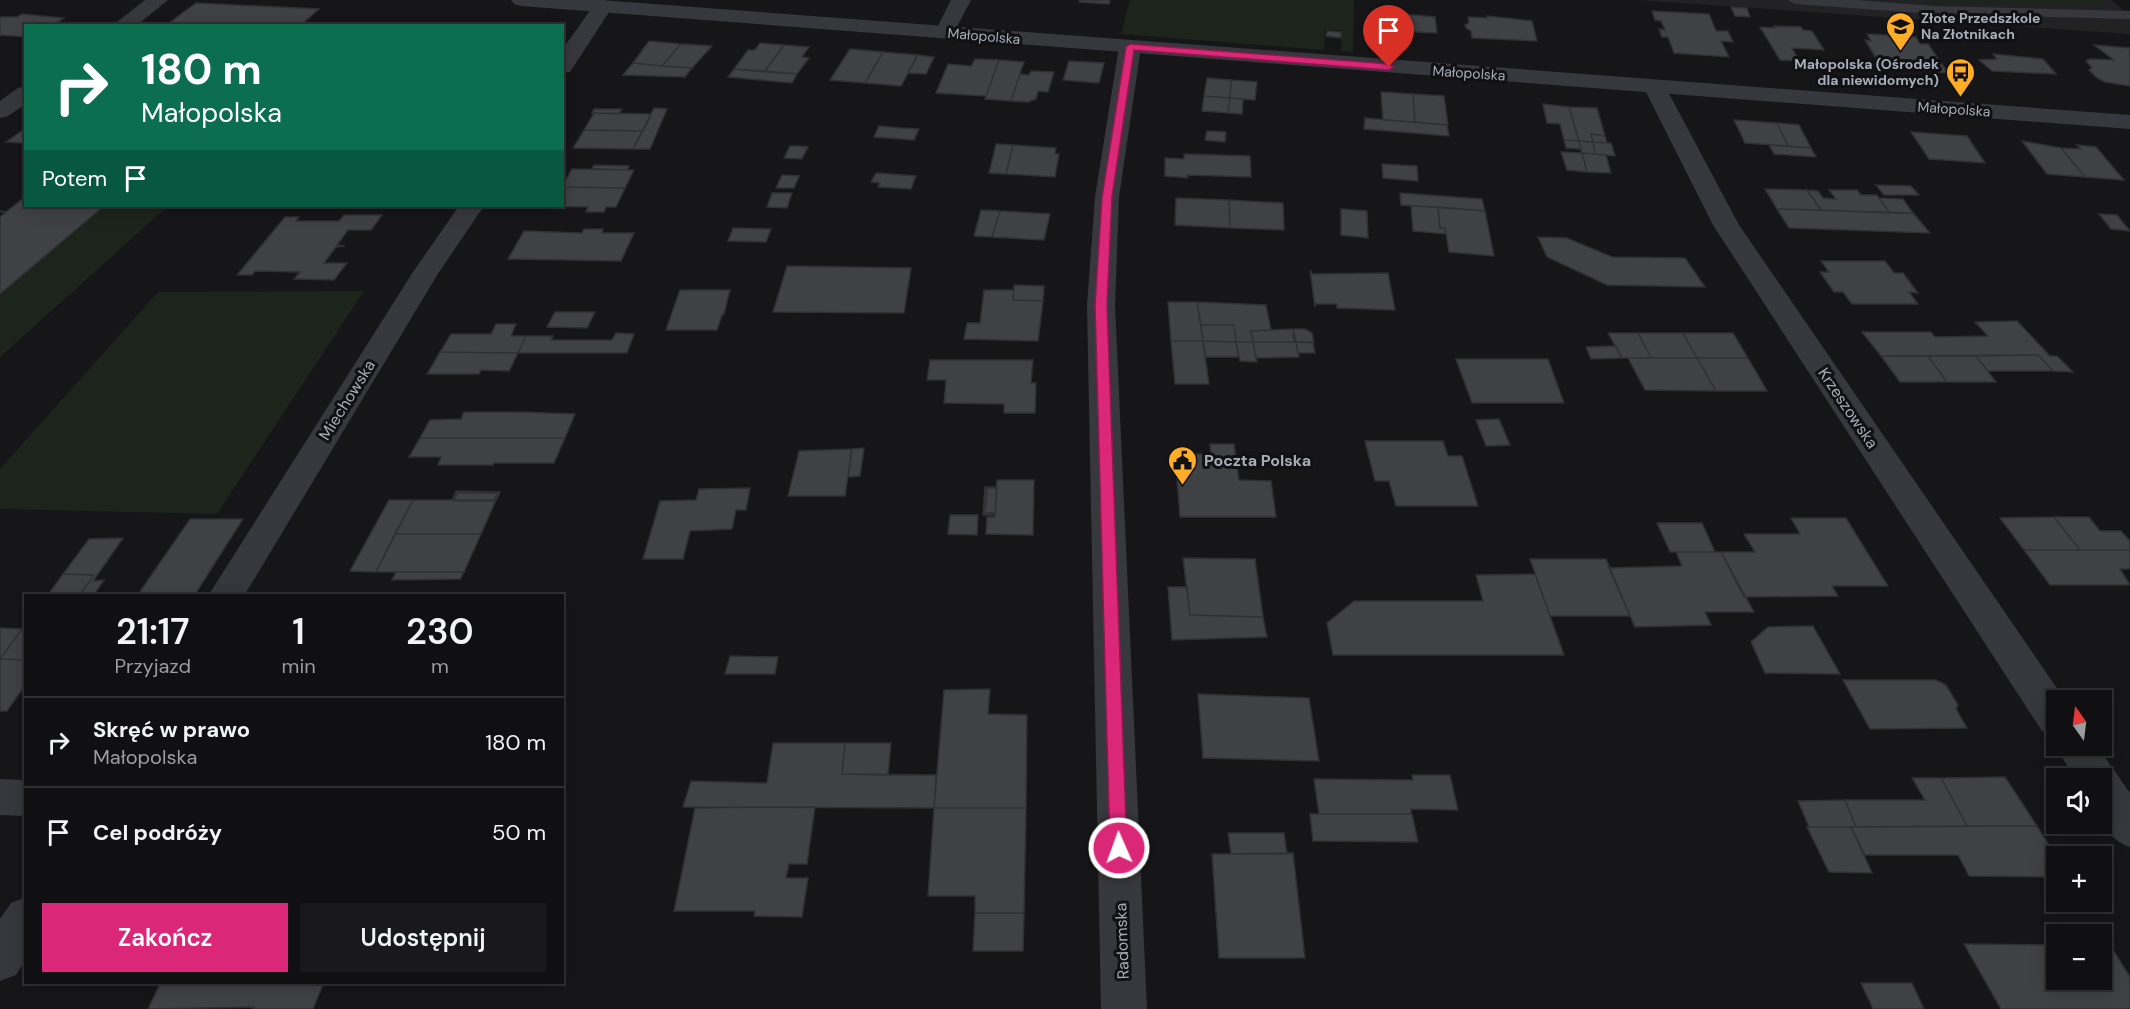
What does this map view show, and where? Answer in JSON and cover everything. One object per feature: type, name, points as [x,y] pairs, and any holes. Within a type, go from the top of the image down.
[{"type":"street","points":[[125,24],[158,0]]},
{"type":"street","name":"Małopolska","points":[[521,0],[1655,88],[2130,122]]},
{"type":"street","points":[[945,32],[961,0]]},
{"type":"street","points":[[564,65],[603,6]]},
{"type":"street","name":"Radomska","points":[[1124,1009],[1101,305],[1107,197],[1130,47]]},
{"type":"street","name":"Krzeszowska","points":[[1655,88],[1726,225],[2046,704]]},
{"type":"street","points":[[0,111],[24,94]]},
{"type":"street","name":"Miechowska","points":[[226,594],[426,272],[470,207]]},
{"type":"street","points":[[0,797],[24,798]]},
{"type":"street","points":[[2112,801],[2130,828]]},
{"type":"street","points":[[0,959],[24,921]]},
{"type":"lane","points":[[1795,0],[1934,10],[2130,15]]},
{"type":"shaded area","points":[[1130,0],[1354,0],[1353,52],[1341,51],[1342,30],[1325,30],[1324,50],[1121,34]]},
{"type":"shaded area","points":[[1637,0],[2111,0],[2130,16],[2130,34]]},
{"type":"shaded area","points":[[1927,0],[2096,0],[2104,7],[1929,2]]},
{"type":"shaded area","points":[[103,207],[167,207],[0,357],[0,294]]},
{"type":"shaded area","points":[[364,291],[217,514],[0,509],[0,469],[158,292]]},
{"type":"building","points":[[1080,0],[1110,0],[1109,4],[1079,2]]},
{"type":"building","points":[[196,3],[319,9],[302,24],[168,24]]},
{"type":"building","points":[[1731,7],[1747,8],[1750,17],[1735,16]]},
{"type":"building","points":[[1373,11],[1435,17],[1437,33],[1374,30]]},
{"type":"building","points":[[1652,11],[1709,14],[1716,31],[1728,31],[1733,42],[1721,41],[1729,57],[1674,53],[1668,37],[1662,37],[1659,29],[1665,30],[1661,21],[1655,20]]},
{"type":"building","points":[[22,14],[64,18],[54,24],[24,24],[24,37],[0,35],[0,17],[17,17]]},
{"type":"building","points":[[1487,16],[1532,21],[1537,41],[1472,38],[1471,31],[1465,25],[1469,23],[1468,17],[1487,18]]},
{"type":"building","points":[[1774,26],[1801,27],[1803,30],[1812,31],[1824,50],[1792,48],[1799,61],[1780,60],[1760,27],[1775,28]]},
{"type":"building","points":[[1327,31],[1341,32],[1341,38],[1326,36]]},
{"type":"building","points":[[1867,34],[1916,37],[1920,44],[1928,44],[1948,73],[1882,68],[1865,40],[1871,41]]},
{"type":"building","points":[[649,41],[681,44],[662,66],[633,63]]},
{"type":"building","points":[[760,43],[784,45],[765,71],[734,69],[748,50],[755,50]]},
{"type":"building","points":[[681,44],[712,46],[692,68],[662,66]]},
{"type":"building","points":[[784,45],[809,47],[802,57],[809,58],[797,74],[765,71]]},
{"type":"building","points":[[2094,45],[2130,48],[2130,86],[2105,82],[2089,70],[2092,68],[2086,61],[2090,59],[2114,60]]},
{"type":"building","points":[[850,49],[883,52],[865,83],[830,80]]},
{"type":"building","points":[[883,52],[918,55],[901,86],[865,83]]},
{"type":"building","points":[[1993,54],[2043,59],[2056,74],[1992,71],[1979,60],[1997,59]]},
{"type":"building","points":[[917,55],[934,57],[926,74],[908,73]]},
{"type":"building","points":[[975,59],[999,60],[986,96],[936,93],[948,64],[971,66]]},
{"type":"building","points":[[999,60],[1024,62],[1011,101],[985,99]]},
{"type":"building","points":[[1069,61],[1104,63],[1099,83],[1063,80]]},
{"type":"building","points":[[633,63],[692,68],[685,77],[623,75]]},
{"type":"building","points":[[734,69],[797,74],[792,83],[728,77]]},
{"type":"building","points":[[1031,71],[1054,72],[1048,92],[1038,91],[1036,99],[1028,102],[1011,101],[1020,74],[1029,75]]},
{"type":"building","points":[[1207,78],[1231,80],[1230,98],[1204,96]]},
{"type":"building","points":[[1231,80],[1257,82],[1255,100],[1230,98]]},
{"type":"building","points":[[1381,92],[1413,94],[1415,122],[1383,120]]},
{"type":"building","points":[[1413,94],[1444,96],[1448,125],[1415,122]]},
{"type":"building","points":[[1204,96],[1230,98],[1228,113],[1202,111]]},
{"type":"building","points":[[1230,98],[1243,99],[1242,114],[1228,113]]},
{"type":"building","points":[[1543,104],[1569,107],[1579,141],[1564,140],[1560,124],[1547,123]]},
{"type":"building","points":[[1569,107],[1597,108],[1605,136],[1591,134],[1593,142],[1579,141]]},
{"type":"building","points":[[654,108],[667,109],[650,149],[633,149]]},
{"type":"building","points":[[594,109],[622,109],[619,114],[592,113]]},
{"type":"building","points":[[594,113],[651,115],[643,131],[584,130]]},
{"type":"building","points":[[1365,118],[1447,125],[1449,136],[1364,129]]},
{"type":"building","points":[[1734,120],[1777,123],[1788,146],[1745,143]]},
{"type":"building","points":[[1777,123],[1799,125],[1811,148],[1788,146]]},
{"type":"building","points":[[879,126],[919,129],[914,140],[874,137]]},
{"type":"building","points":[[24,129],[24,143],[6,142]]},
{"type":"building","points":[[584,130],[643,131],[633,149],[573,148]]},
{"type":"building","points":[[1207,131],[1226,132],[1225,142],[1205,140]]},
{"type":"building","points":[[1911,132],[1967,136],[1985,163],[1929,159]]},
{"type":"building","points":[[1591,134],[1605,136],[1607,143],[1593,142]]},
{"type":"building","points":[[1564,140],[1579,141],[1582,153],[1580,149],[1566,148]]},
{"type":"building","points":[[1579,141],[1593,142],[1595,154],[1582,153]]},
{"type":"building","points":[[2022,141],[2061,148],[2085,177],[2047,174]]},
{"type":"building","points":[[1593,142],[1611,143],[1615,156],[1595,154]]},
{"type":"building","points":[[996,144],[1013,145],[1006,174],[989,173]]},
{"type":"building","points":[[1013,145],[1056,148],[1055,154],[1059,154],[1055,177],[1006,174]]},
{"type":"building","points":[[1769,145],[1811,148],[1816,157],[1774,154]]},
{"type":"building","points":[[2077,145],[2096,147],[2124,180],[2085,177],[2061,148],[2081,149]]},
{"type":"building","points":[[790,146],[808,147],[802,159],[784,158]]},
{"type":"building","points":[[1561,152],[1582,153],[1587,172],[1567,170]]},
{"type":"building","points":[[1582,153],[1606,155],[1611,173],[1587,172]]},
{"type":"building","points":[[1184,154],[1250,156],[1251,177],[1165,176],[1165,158],[1184,159]]},
{"type":"building","points":[[1382,164],[1417,166],[1418,181],[1383,178]]},
{"type":"building","points":[[594,165],[629,166],[627,170],[592,169]]},
{"type":"building","points":[[572,169],[634,170],[625,188],[564,187]]},
{"type":"building","points":[[876,173],[916,176],[911,189],[878,187],[880,183],[871,182]]},
{"type":"building","points":[[782,175],[799,176],[794,188],[776,188]]},
{"type":"building","points":[[1876,185],[1911,186],[1919,195],[1884,195]]},
{"type":"building","points":[[564,187],[625,188],[616,207],[606,207],[604,212],[586,212],[588,207],[564,206]]},
{"type":"building","points":[[1765,189],[1807,190],[1821,210],[1777,209]]},
{"type":"building","points":[[1807,190],[1818,191],[1823,198],[1836,199],[1829,190],[1857,190],[1861,195],[1877,195],[1890,213],[1821,210]]},
{"type":"building","points":[[772,193],[792,193],[787,208],[767,207]]},
{"type":"building","points":[[1400,193],[1482,199],[1485,211],[1401,205]]},
{"type":"building","points":[[24,198],[24,207],[103,207],[0,294],[0,217],[5,213],[0,211],[6,212]]},
{"type":"building","points":[[1176,198],[1229,200],[1230,228],[1175,225]]},
{"type":"building","points":[[1879,198],[1903,199],[1913,213],[1890,213]]},
{"type":"building","points":[[1229,200],[1283,203],[1284,230],[1230,228]]},
{"type":"building","points":[[1411,206],[1438,207],[1440,228],[1445,228],[1446,234],[1413,231]]},
{"type":"building","points":[[1438,207],[1485,211],[1494,256],[1449,252],[1445,228],[1440,228]]},
{"type":"building","points":[[1341,209],[1367,211],[1368,238],[1341,235]]},
{"type":"building","points":[[1777,209],[1913,213],[1930,233],[1789,228]]},
{"type":"building","points":[[981,210],[1000,211],[992,237],[974,236]]},
{"type":"building","points":[[1000,211],[1050,214],[1044,240],[992,237]]},
{"type":"building","points":[[2099,214],[2117,215],[2130,231],[2111,229]]},
{"type":"building","points":[[344,215],[382,215],[371,230],[348,230],[337,245],[345,246],[336,247],[324,263],[347,263],[334,280],[294,279],[300,272],[255,271],[252,275],[237,275],[285,217],[299,217],[296,221],[339,221]]},
{"type":"building","points":[[733,228],[771,229],[766,242],[728,241]]},
{"type":"building","points":[[584,229],[603,229],[602,233],[634,233],[621,261],[508,259],[524,231],[582,233]]},
{"type":"building","points":[[1538,237],[1567,238],[1612,257],[1685,258],[1705,287],[1607,285],[1547,257]]},
{"type":"building","points":[[1821,261],[1885,261],[1894,273],[1903,273],[1918,293],[1909,292],[1918,304],[1852,304],[1843,292],[1834,292],[1820,272],[1829,272]]},
{"type":"building","points":[[787,266],[911,268],[904,313],[773,312]]},
{"type":"building","points":[[1310,270],[1312,274],[1388,273],[1395,310],[1337,308],[1337,304],[1316,304],[1315,307]]},
{"type":"building","points":[[1014,285],[1044,286],[1043,301],[1013,300]]},
{"type":"building","points":[[680,290],[730,290],[717,330],[666,330]]},
{"type":"building","points":[[984,290],[1014,290],[1013,300],[1043,301],[1038,341],[964,339],[967,323],[980,323]]},
{"type":"building","points":[[1168,302],[1197,302],[1203,341],[1171,341]]},
{"type":"building","points":[[1197,302],[1266,305],[1271,330],[1251,331],[1253,342],[1236,342],[1234,325],[1201,325]]},
{"type":"building","points":[[555,312],[595,312],[587,328],[547,327]]},
{"type":"building","points":[[2017,321],[2050,356],[2057,356],[2073,372],[2053,371],[2038,355],[1881,356],[1862,332],[1931,332],[1935,337],[1988,336],[1975,322]]},
{"type":"building","points":[[496,324],[516,324],[511,336],[526,336],[518,353],[440,352],[451,334],[491,334]]},
{"type":"building","points":[[1201,325],[1234,325],[1236,342],[1203,341]]},
{"type":"building","points":[[1293,329],[1305,329],[1312,333],[1314,343],[1294,342]]},
{"type":"building","points":[[1293,329],[1296,342],[1253,342],[1251,331]]},
{"type":"building","points":[[616,333],[634,334],[627,353],[518,353],[526,336],[553,336],[551,340],[612,340]]},
{"type":"building","points":[[1608,333],[1638,333],[1651,358],[1622,358]]},
{"type":"building","points":[[1638,333],[1683,333],[1697,358],[1651,358]]},
{"type":"building","points":[[1683,333],[1733,333],[1748,358],[1697,358]]},
{"type":"building","points":[[1171,341],[1203,341],[1209,384],[1175,384]]},
{"type":"building","points":[[1203,341],[1236,342],[1239,357],[1206,357]]},
{"type":"building","points":[[1236,342],[1253,342],[1257,362],[1240,361]]},
{"type":"building","points":[[1253,342],[1296,342],[1299,357],[1256,358]]},
{"type":"building","points":[[1296,342],[1313,342],[1315,353],[1298,353]]},
{"type":"building","points":[[1616,346],[1622,358],[1591,359],[1586,347]]},
{"type":"building","points":[[440,352],[518,353],[509,371],[481,370],[479,374],[427,374]]},
{"type":"building","points":[[2038,355],[2053,371],[1988,371],[1976,356]]},
{"type":"building","points":[[1881,356],[1928,356],[1947,382],[1900,382]]},
{"type":"building","points":[[1928,356],[1976,356],[1996,382],[1947,382]]},
{"type":"building","points":[[1628,358],[1697,358],[1716,391],[1645,390]]},
{"type":"building","points":[[1697,358],[1748,358],[1767,391],[1716,391]]},
{"type":"building","points":[[1456,359],[1548,359],[1564,403],[1472,403]]},
{"type":"building","points":[[930,360],[1033,360],[1031,383],[1036,383],[1035,413],[1004,413],[1004,404],[944,403],[946,380],[927,380]]},
{"type":"building","points":[[464,412],[575,414],[565,438],[420,438],[430,420],[461,419]]},
{"type":"building","points":[[1499,419],[1510,445],[1486,446],[1476,420]]},
{"type":"building","points":[[420,438],[565,438],[554,463],[438,465],[441,457],[409,457]]},
{"type":"building","points":[[1365,441],[1443,441],[1448,456],[1462,456],[1478,506],[1396,506],[1389,481],[1375,481]]},
{"type":"building","points":[[1210,444],[1234,444],[1239,480],[1271,481],[1276,517],[1180,517],[1175,454],[1211,454]]},
{"type":"building","points":[[864,448],[860,476],[848,477],[852,449]]},
{"type":"building","points":[[852,449],[845,496],[788,496],[799,451]]},
{"type":"building","points":[[997,480],[1034,480],[1033,535],[986,534],[987,517],[995,517]]},
{"type":"building","points":[[985,487],[997,487],[987,488],[985,513],[995,515],[983,515]]},
{"type":"building","points":[[750,488],[746,510],[736,510],[732,529],[690,531],[683,559],[643,559],[660,501],[696,500],[699,489]]},
{"type":"building","points":[[987,488],[997,488],[995,513],[985,513]]},
{"type":"building","points":[[456,491],[500,492],[494,501],[497,493],[457,493],[452,501]]},
{"type":"building","points":[[457,493],[497,493],[494,501],[454,501]]},
{"type":"building","points":[[389,500],[413,500],[376,572],[350,571]]},
{"type":"building","points":[[413,500],[496,500],[481,534],[395,534]]},
{"type":"building","points":[[950,515],[978,515],[977,535],[948,534]]},
{"type":"building","points":[[2054,517],[2080,550],[2024,550],[2000,518]]},
{"type":"building","points":[[2054,517],[2089,517],[2100,531],[2121,531],[2130,541],[2130,550],[2080,550]]},
{"type":"building","points":[[1791,518],[1846,518],[1888,586],[1832,586],[1838,596],[1744,597],[1721,552],[1755,552],[1744,534],[1800,534]]},
{"type":"building","points":[[190,519],[243,519],[195,594],[138,594]]},
{"type":"building","points":[[1657,523],[1702,523],[1715,552],[1670,552]]},
{"type":"building","points":[[395,534],[481,534],[464,572],[376,572]]},
{"type":"building","points":[[123,538],[93,581],[104,580],[94,594],[80,594],[94,575],[63,574],[89,539]]},
{"type":"building","points":[[2024,550],[2130,550],[2130,569],[2120,569],[2130,585],[2050,585]]},
{"type":"building","points":[[1676,552],[1721,552],[1754,612],[1705,612],[1711,625],[1635,627],[1609,568],[1682,566]]},
{"type":"building","points":[[1183,558],[1255,559],[1263,617],[1190,615]]},
{"type":"building","points":[[1530,559],[1606,559],[1630,616],[1550,616]]},
{"type":"building","points":[[396,572],[464,572],[460,579],[392,580]]},
{"type":"building","points":[[63,574],[94,575],[80,594],[48,594]]},
{"type":"building","points":[[1535,574],[1564,655],[1333,655],[1327,623],[1354,601],[1483,601],[1476,575]]},
{"type":"building","points":[[1168,587],[1187,587],[1190,615],[1263,617],[1267,637],[1172,640]]},
{"type":"building","points":[[1813,626],[1840,674],[1765,673],[1751,642],[1768,627]]},
{"type":"building","points":[[0,628],[22,629],[0,659]]},
{"type":"building","points":[[22,629],[24,629],[24,660],[0,659]]},
{"type":"building","points":[[730,656],[778,657],[775,674],[725,674]]},
{"type":"building","points":[[0,659],[24,660],[24,687],[7,711],[0,711]]},
{"type":"building","points":[[1843,680],[1936,680],[1946,685],[1958,705],[1956,709],[1967,728],[1870,729]]},
{"type":"building","points":[[990,689],[988,714],[1027,715],[1026,808],[934,808],[944,690]]},
{"type":"building","points":[[1198,694],[1309,698],[1319,761],[1203,758]]},
{"type":"building","points":[[773,743],[845,743],[842,774],[936,775],[934,808],[683,807],[691,781],[767,783]]},
{"type":"building","points":[[845,743],[891,743],[888,775],[842,774]]},
{"type":"building","points":[[1412,775],[1450,775],[1458,810],[1411,809],[1411,814],[1319,814],[1314,779],[1413,780]]},
{"type":"building","points":[[2005,777],[2037,826],[1967,826],[1941,778]]},
{"type":"building","points":[[1912,778],[1941,778],[1967,826],[1856,827],[1845,800],[1925,800]]},
{"type":"building","points":[[1845,800],[1856,827],[1809,827],[1798,801]]},
{"type":"building","points":[[815,807],[807,864],[789,864],[786,878],[808,878],[802,917],[754,916],[755,911],[674,911],[695,808]]},
{"type":"building","points":[[934,808],[1026,808],[1024,913],[975,913],[975,896],[928,896]]},
{"type":"building","points":[[1310,814],[1412,814],[1418,842],[1313,841]]},
{"type":"building","points":[[2037,826],[2049,846],[2046,846],[2046,877],[1969,876],[1958,855],[1865,855],[1851,827]]},
{"type":"building","points":[[1807,827],[1851,827],[1872,873],[1829,872]]},
{"type":"building","points":[[1228,833],[1284,833],[1287,854],[1231,854]]},
{"type":"building","points":[[1293,853],[1305,958],[1219,958],[1212,854]]},
{"type":"building","points":[[975,913],[1024,913],[1023,951],[973,951]]},
{"type":"building","points":[[1964,944],[2046,945],[2046,990],[2112,990],[2112,948],[2130,977],[2130,1009],[2001,1009]]},
{"type":"building","points":[[1861,983],[1912,983],[1924,1009],[1873,1009]]},
{"type":"building","points":[[160,984],[323,984],[313,1009],[253,1009],[254,1007],[148,1009]]},
{"type":"place","name":"Złote Przedszkole Na Złotnikach","points":[[1900,52]]},
{"type":"place","name":"Małopolska (Ośrodek dla niewidomych)","points":[[1960,98]]},
{"type":"place","name":"Poczta Polska","points":[[1183,486]]},
{"type":"route","points":[[1119,848],[1101,305],[1107,197],[1130,47],[1389,67]]}]
